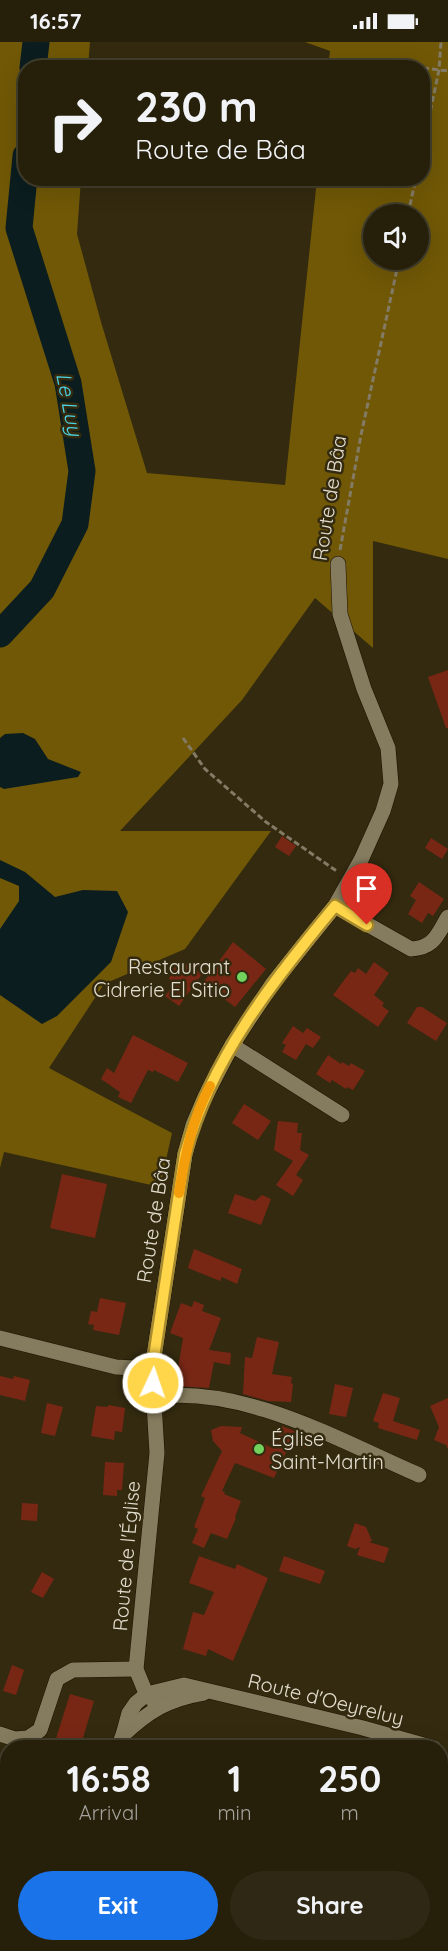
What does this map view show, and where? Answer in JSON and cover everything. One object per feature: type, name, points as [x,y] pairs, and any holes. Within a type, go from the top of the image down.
[{"type":"street","name":"Route de Bâa","points":[[152,1370],[185,1154],[193,1125],[232,1045],[273,982],[335,906],[361,860],[383,811],[391,784],[388,748],[364,689],[340,614],[338,564]]},
{"type":"street","points":[[335,906],[411,949],[423,949],[434,940],[448,917]]},
{"type":"street","points":[[232,1045],[342,1115]]},
{"type":"street","points":[[0,1338],[116,1367],[152,1370]]},
{"type":"street","name":"Route de l'Église","points":[[147,1694],[136,1669],[157,1453],[152,1370]]},
{"type":"street","points":[[153,1397],[217,1398],[242,1402],[278,1414],[419,1475]]},
{"type":"street","points":[[0,1734],[15,1739],[28,1738],[40,1730],[57,1679],[73,1670],[136,1669]]},
{"type":"street","name":"Route d'Oeyreluy","points":[[147,1694],[184,1685],[406,1740]]},
{"type":"street","name":"Route d'Oeyreluy","points":[[158,1706],[183,1696],[208,1692]]},
{"type":"street","points":[[121,1740],[129,1713],[147,1694],[158,1706],[122,1740]]},
{"type":"path","points":[[430,113],[439,70],[441,42]]},
{"type":"path","points":[[430,69],[448,71]]},
{"type":"path","points":[[410,204],[414,186]]},
{"type":"path","name":"Route de Bâa","points":[[338,564],[361,435],[397,270]]},
{"type":"path","points":[[183,738],[205,769],[266,822],[350,880]]},
{"type":"shaded area","points":[[0,42],[90,42],[89,60],[18,60],[18,186],[80,186],[77,234],[147,473],[285,485],[316,186],[430,186],[430,60],[329,60],[330,51],[305,42],[448,42],[448,559],[373,541],[373,648],[315,598],[242,700],[120,831],[271,831],[185,949],[104,984],[49,1068],[172,1133],[160,1187],[4,1152],[0,1168]]},
{"type":"shaded area","points":[[23,733],[35,739],[48,759],[81,772],[78,777],[4,789],[0,787],[0,738],[5,734]]},
{"type":"shaded area","points":[[0,860],[25,872],[55,897],[83,890],[117,891],[128,912],[111,962],[57,1016],[42,1024],[0,995],[0,929],[19,901],[19,886],[0,878]]},
{"type":"building","points":[[448,670],[448,728],[446,728],[428,677]]},
{"type":"building","points":[[282,836],[296,846],[289,856],[275,847]]},
{"type":"building","points":[[431,838],[448,849],[442,859],[425,848]]},
{"type":"building","points":[[419,882],[444,899],[433,916],[428,913],[422,923],[408,914],[416,900],[410,896]]},
{"type":"building","points":[[233,942],[266,969],[235,1007],[203,983]]},
{"type":"building","points":[[178,961],[185,966],[188,963],[202,974],[179,1006],[165,996],[175,983],[169,979]]},
{"type":"building","points":[[374,962],[389,973],[374,995],[384,1003],[382,1006],[389,1011],[378,1027],[333,995],[351,971],[355,973],[358,968],[366,974]]},
{"type":"building","points":[[417,1007],[422,1007],[447,1023],[436,1041],[407,1023]]},
{"type":"building","points":[[293,1026],[303,1033],[307,1028],[321,1037],[313,1048],[306,1044],[296,1060],[282,1052],[286,1045],[282,1043]]},
{"type":"building","points":[[133,1035],[188,1063],[178,1082],[154,1070],[153,1072],[148,1070],[131,1103],[118,1097],[120,1092],[101,1079],[107,1068],[114,1073]]},
{"type":"building","points":[[328,1055],[341,1064],[342,1062],[349,1066],[351,1063],[365,1071],[353,1090],[347,1087],[346,1089],[332,1080],[330,1083],[316,1074]]},
{"type":"building","points":[[244,1104],[271,1121],[258,1140],[232,1123]]},
{"type":"building","points":[[278,1121],[298,1123],[297,1133],[302,1133],[300,1150],[309,1155],[296,1175],[303,1180],[293,1196],[276,1185],[293,1161],[274,1150]]},
{"type":"building","points":[[62,1174],[107,1184],[95,1238],[50,1228]]},
{"type":"building","points":[[235,1194],[255,1201],[262,1195],[271,1199],[261,1225],[228,1213]]},
{"type":"building","points":[[194,1249],[242,1269],[237,1284],[222,1277],[220,1281],[188,1268]]},
{"type":"building","points":[[100,1298],[126,1303],[119,1335],[93,1330],[94,1325],[88,1324],[91,1311],[97,1312]]},
{"type":"building","points":[[194,1301],[204,1305],[202,1311],[221,1318],[209,1350],[231,1353],[230,1365],[214,1362],[209,1388],[175,1386],[183,1338],[170,1333],[181,1303],[192,1307]]},
{"type":"building","points":[[257,1337],[279,1342],[272,1374],[292,1377],[291,1402],[268,1401],[243,1394],[245,1357],[252,1358]]},
{"type":"building","points":[[0,1376],[13,1379],[14,1376],[30,1380],[25,1401],[0,1395]]},
{"type":"building","points":[[335,1384],[353,1388],[346,1417],[329,1414]]},
{"type":"building","points":[[383,1393],[400,1398],[393,1421],[420,1430],[417,1440],[378,1428],[379,1423],[373,1421]]},
{"type":"building","points":[[448,1398],[448,1449],[446,1445],[434,1440],[439,1427],[430,1406]]},
{"type":"building","points":[[47,1403],[63,1407],[55,1436],[41,1433]]},
{"type":"building","points":[[108,1405],[125,1408],[122,1432],[115,1431],[114,1440],[91,1436],[96,1406],[108,1407]]},
{"type":"building","points":[[221,1426],[242,1427],[240,1433],[272,1448],[282,1426],[310,1437],[305,1448],[291,1442],[274,1478],[235,1463],[222,1491],[241,1501],[236,1518],[227,1539],[211,1533],[204,1548],[192,1543],[198,1529],[194,1527],[205,1498],[201,1496],[222,1451],[213,1441],[211,1430]]},
{"type":"building","points":[[105,1462],[124,1463],[122,1490],[117,1490],[117,1496],[103,1495]]},
{"type":"building","points":[[22,1503],[38,1504],[37,1521],[21,1520]]},
{"type":"building","points":[[355,1523],[366,1527],[372,1541],[369,1542],[389,1548],[384,1563],[357,1555],[360,1547],[355,1549],[347,1546]]},
{"type":"building","points":[[199,1556],[235,1569],[237,1564],[268,1578],[233,1661],[208,1649],[206,1656],[183,1649],[193,1612],[204,1615],[214,1592],[189,1583]]},
{"type":"building","points":[[284,1556],[325,1571],[320,1584],[279,1571]]},
{"type":"building","points":[[42,1572],[54,1579],[43,1598],[31,1592]]},
{"type":"building","points":[[12,1665],[24,1670],[16,1695],[3,1691]]},
{"type":"building","points":[[70,1694],[94,1701],[82,1740],[56,1740]]},
{"type":"waterway","name":"Le Luy","points":[[34,60],[36,42]]},
{"type":"waterway","name":"Le Luy","points":[[0,634],[42,589],[75,524],[82,471],[68,383],[19,228],[23,186]]},
{"type":"slow traffic","points":[[179,1193],[185,1154],[193,1125],[210,1086]]},
{"type":"place","name":"Restaurant Cidrerie El Sitio","points":[[242,977]]},
{"type":"place","name":"Église Saint-Martin","points":[[259,1449]]},
{"type":"route","points":[[153,1383],[152,1370],[164,1284],[185,1154],[193,1125],[205,1096],[232,1045],[273,982],[335,906],[367,925]]}]
